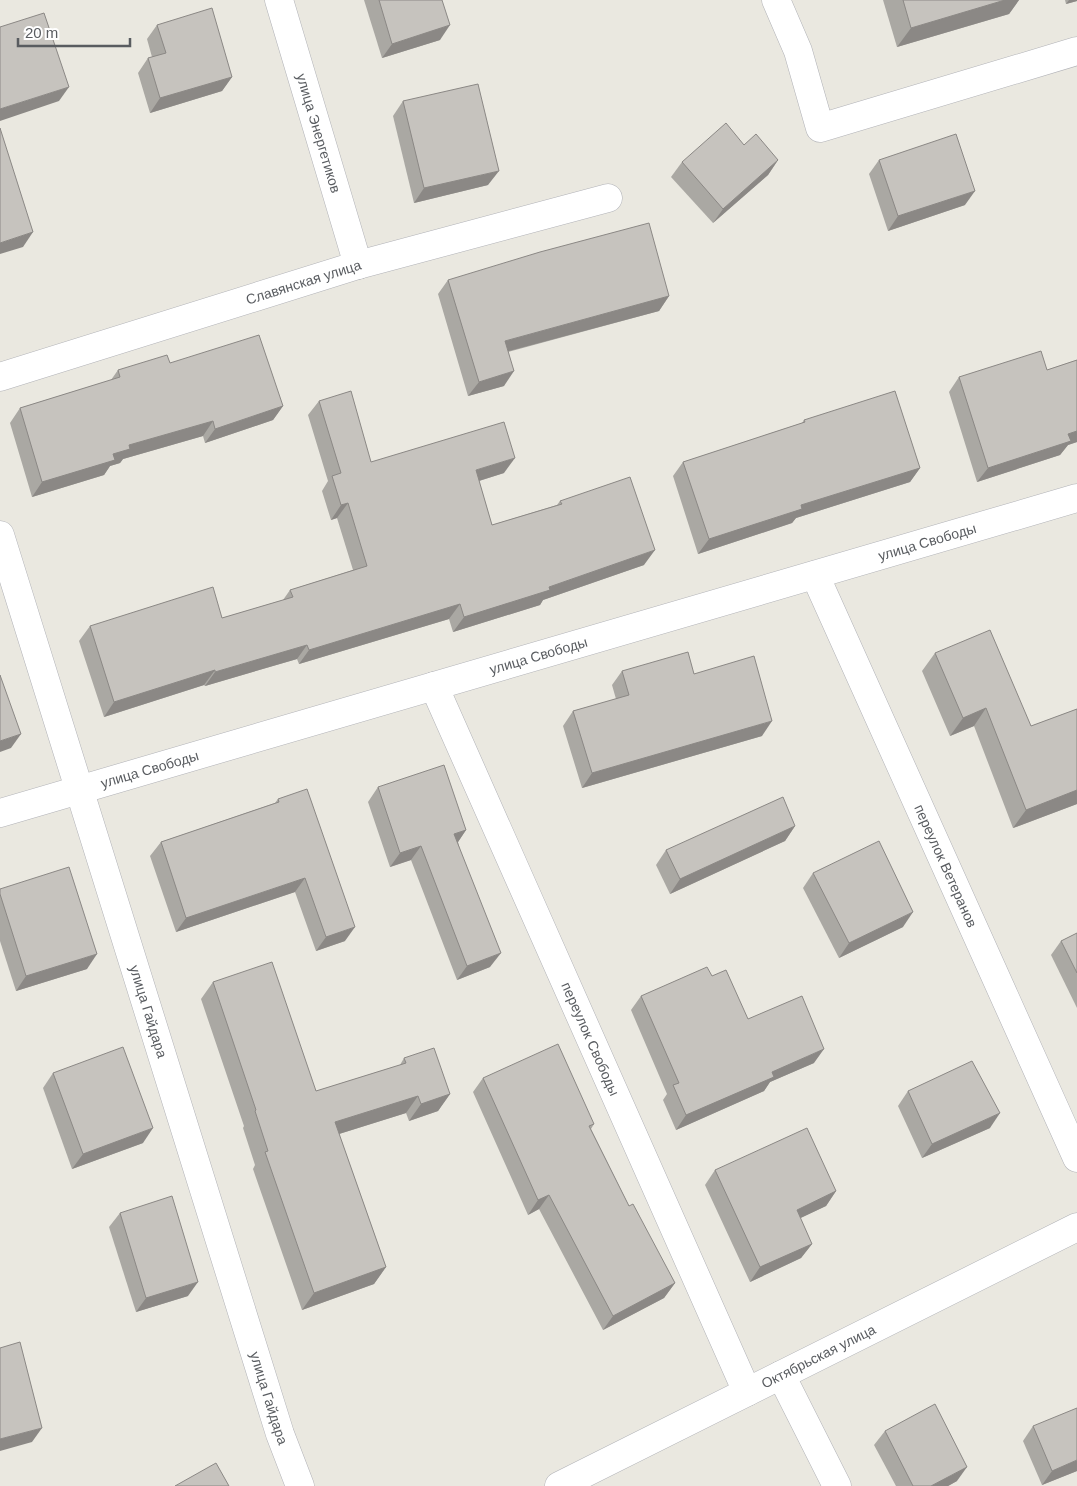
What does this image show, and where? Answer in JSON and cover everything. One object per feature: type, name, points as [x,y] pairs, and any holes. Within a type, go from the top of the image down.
[{"type":"street","name":"улица Энергетиков","points":[[279,0],[358,265]]},
{"type":"street","points":[[776,0],[798,51],[820,128],[1077,51]]},
{"type":"street","name":"Славянская улица","points":[[0,377],[358,265],[608,198]]},
{"type":"street","name":"улица Свободы","points":[[0,813],[1077,498]]},
{"type":"street","name":"улица Гайдара","points":[[0,535],[280,1434],[300,1486]]},
{"type":"street","name":"переулок Ветеранов","points":[[815,575],[1077,1158]]},
{"type":"street","name":"переулок Свободы","points":[[434,686],[747,1392]]},
{"type":"street","name":"Октябрьская улица","points":[[559,1486],[1077,1227]]},
{"type":"street","points":[[781,1375],[837,1486]]},
{"type":"building","points":[[379,0],[442,0],[450,25],[392,44]]},
{"type":"building","points":[[903,0],[1005,0],[911,28]]},
{"type":"building","points":[[212,8],[232,77],[160,98],[148,58],[166,53],[157,25]]},
{"type":"building","points":[[44,13],[69,87],[0,109],[0,27]]},
{"type":"building","points":[[478,84],[499,171],[424,188],[403,101]]},
{"type":"building","points":[[726,123],[744,145],[756,134],[778,160],[723,209],[682,162]]},
{"type":"building","points":[[0,128],[33,232],[0,243]]},
{"type":"building","points":[[956,134],[975,191],[898,216],[879,160]]},
{"type":"building","points":[[649,223],[669,296],[505,341],[514,371],[479,382],[448,280],[540,252]]},
{"type":"building","points":[[259,335],[283,406],[215,429],[213,421],[129,445],[130,449],[113,454],[115,460],[42,482],[20,408],[120,377],[118,370],[167,355],[170,363]]},
{"type":"building","points":[[1041,351],[1047,370],[1077,360],[1077,431],[1068,434],[1071,441],[988,468],[959,377]]},
{"type":"building","points":[[351,391],[371,462],[504,422],[515,458],[476,470],[492,525],[562,504],[560,501],[630,477],[655,550],[549,587],[550,590],[464,617],[460,604],[309,650],[307,645],[215,672],[215,670],[114,702],[90,626],[213,587],[222,618],[293,597],[290,590],[367,566],[348,503],[341,505],[332,476],[341,473],[319,401]]},
{"type":"building","points":[[895,391],[920,468],[801,505],[802,509],[709,539],[683,462]]},
{"type":"building","points":[[990,630],[1031,726],[1077,709],[1077,790],[1026,810],[986,708],[963,718],[935,653]]},
{"type":"building","points":[[688,652],[694,674],[754,656],[772,721],[592,773],[573,711],[629,695],[622,671]]},
{"type":"building","points":[[0,675],[21,734],[0,741]]},
{"type":"building","points":[[444,765],[466,830],[454,834],[501,953],[467,966],[421,846],[400,853],[378,787]]},
{"type":"building","points":[[307,789],[355,927],[326,937],[305,878],[186,918],[161,842],[279,802],[278,799]]},
{"type":"building","points":[[783,797],[795,826],[680,879],[666,850]]},
{"type":"building","points":[[879,841],[913,912],[849,943],[813,873]]},
{"type":"building","points":[[69,867],[97,954],[26,976],[0,889]]},
{"type":"building","points":[[1077,933],[1077,973],[1061,941]]},
{"type":"building","points":[[272,962],[316,1091],[406,1063],[404,1058],[434,1048],[450,1094],[421,1104],[418,1096],[335,1122],[386,1267],[314,1293],[265,1152],[268,1151],[256,1110],[213,982]]},
{"type":"building","points":[[707,967],[712,976],[726,970],[748,1019],[802,996],[824,1049],[772,1072],[774,1077],[686,1115],[673,1085],[679,1083],[641,996]]},
{"type":"building","points":[[558,1044],[594,1124],[589,1126],[629,1206],[633,1204],[675,1283],[613,1316],[549,1195],[538,1200],[483,1078]]},
{"type":"building","points":[[123,1047],[153,1128],[83,1154],[53,1073]]},
{"type":"building","points":[[972,1061],[1000,1113],[932,1144],[908,1091]]},
{"type":"building","points":[[807,1128],[836,1191],[797,1210],[812,1244],[760,1267],[715,1170]]},
{"type":"building","points":[[172,1196],[198,1282],[146,1298],[120,1213]]},
{"type":"building","points":[[20,1342],[42,1428],[0,1439],[0,1348]]},
{"type":"building","points":[[935,1404],[967,1467],[931,1486],[913,1486],[885,1431]]},
{"type":"building","points":[[1077,1408],[1077,1460],[1052,1471],[1033,1426]]},
{"type":"building","points":[[216,1463],[229,1486],[175,1486]]}]
